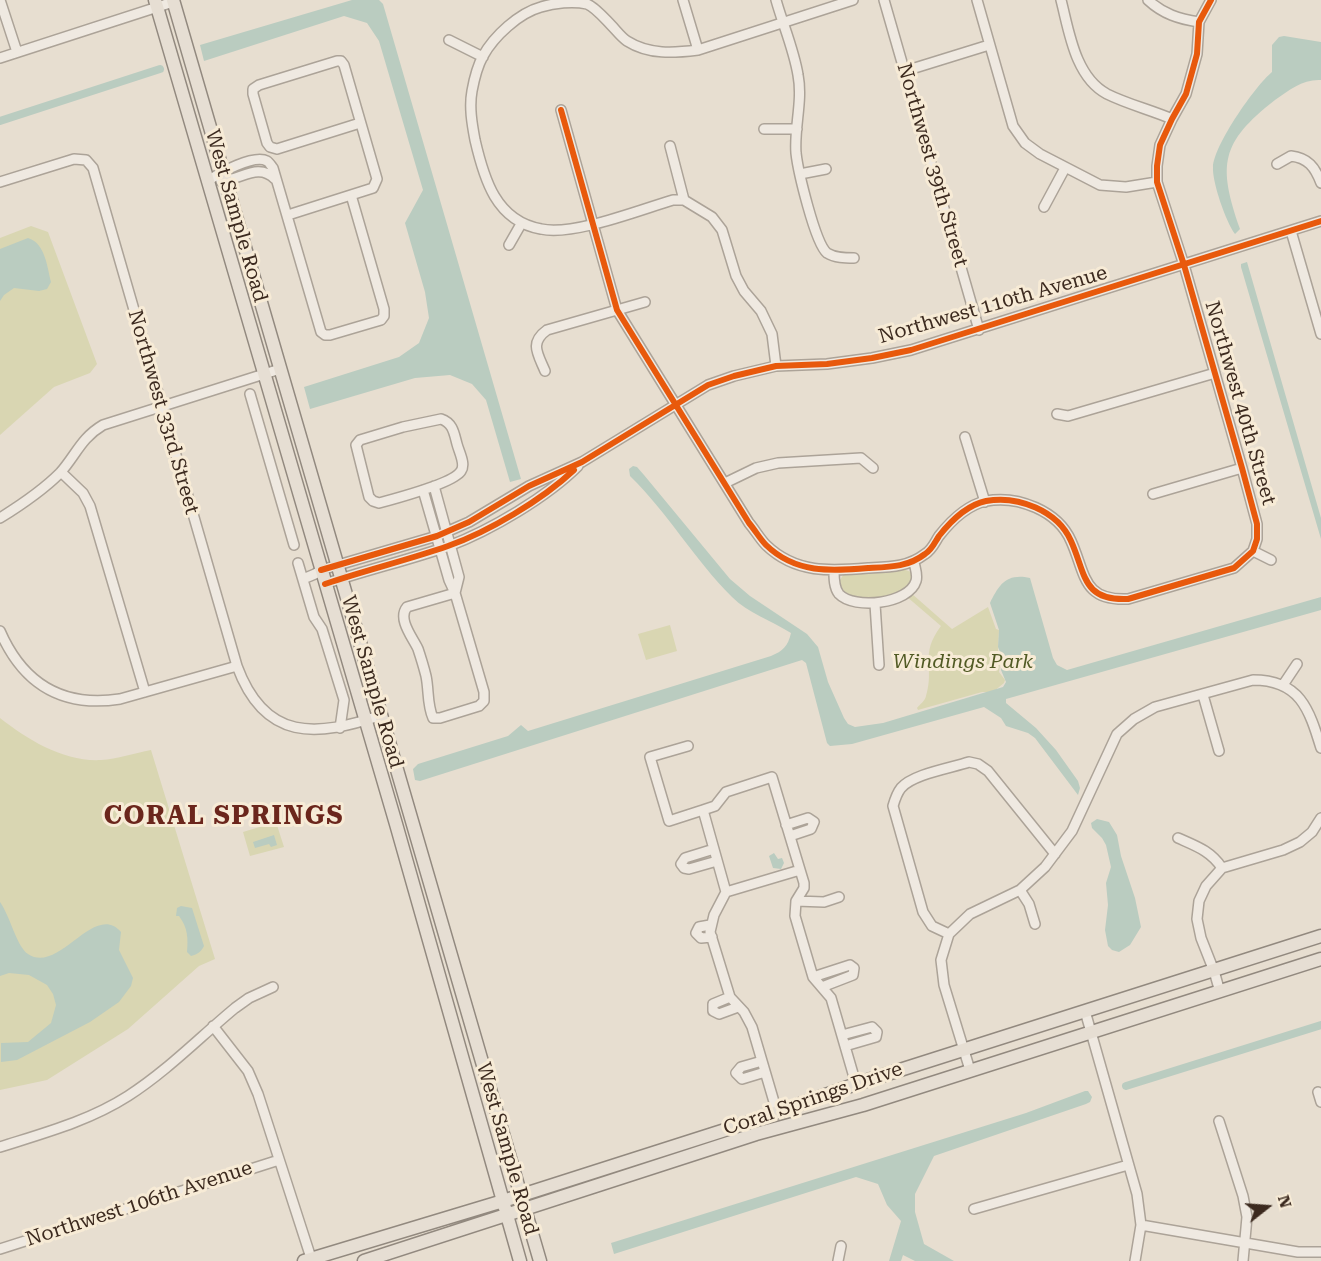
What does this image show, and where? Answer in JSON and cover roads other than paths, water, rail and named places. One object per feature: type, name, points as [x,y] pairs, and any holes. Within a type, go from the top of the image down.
[{"type":"main road","name":"West Sample Road","points":[[173,1],[540,1261]]},
{"type":"main road","name":"West Sample Road","points":[[156,4],[396,824],[520,1261]]},
{"type":"main road","name":"Coral Springs Drive","points":[[309,1260],[503,1202],[856,1084],[1321,936]]},
{"type":"main road","name":"Coral Springs Drive","points":[[364,1261],[756,1134],[863,1105],[1321,959]]},
{"type":"street","points":[[0,0],[17,52]]},
{"type":"street","points":[[683,0],[698,50]]},
{"type":"street","points":[[776,0],[798,73],[800,92],[796,153],[819,243],[828,253],[839,258],[854,258]]},
{"type":"street","points":[[776,366],[772,334],[761,311],[744,291],[736,276],[722,230],[712,217],[684,200],[673,200],[568,230],[542,230],[521,224],[502,208],[489,189],[471,121],[471,91],[483,57],[495,41],[515,21],[540,7],[589,2],[627,41],[673,54],[698,50],[853,0]]},
{"type":"street","name":"Northwest 39th Street","points":[[884,0],[979,330]]},
{"type":"street","points":[[977,0],[1013,126],[1025,143],[1040,154],[1100,185],[1126,187],[1157,182],[1160,145],[1186,94],[1197,54],[1199,22],[1211,0]]},
{"type":"street","points":[[1060,0],[1078,59],[1087,75],[1105,93],[1172,119]]},
{"type":"street","points":[[1148,0],[1176,18],[1199,22]]},
{"type":"street","points":[[0,58],[156,4],[173,1]]},
{"type":"street","points":[[449,40],[483,57]]},
{"type":"street","points":[[905,71],[989,45]]},
{"type":"street","points":[[288,215],[373,188],[377,179],[344,65],[341,61],[253,89],[255,104],[270,147],[277,149],[360,123]]},
{"type":"street","points":[[561,110],[617,310],[749,523],[765,545],[784,558],[808,569],[834,571],[898,566],[914,562],[929,552],[951,522],[985,501],[1007,500],[1029,505],[1048,514],[1063,528],[1071,541],[1084,578],[1101,596],[1128,599],[1234,568],[1252,551],[1271,560]]},
{"type":"street","points":[[764,129],[797,129]]},
{"type":"street","points":[[670,146],[684,200]]},
{"type":"street","points":[[1277,164],[1291,156],[1309,161],[1317,171],[1321,183]]},
{"type":"street","name":"Northwest 33rd Street","points":[[0,182],[74,159],[86,160],[93,168],[243,684],[266,712],[300,729],[339,728],[382,716]]},
{"type":"street","points":[[208,181],[259,159],[268,162],[273,168],[321,332],[325,335],[381,320],[384,316],[384,309],[351,195]]},
{"type":"street","points":[[1044,207],[1065,168]]},
{"type":"street","points":[[800,174],[826,169]]},
{"type":"street","name":"Northwest 40th Street","points":[[1157,182],[1184,265],[1257,524],[1257,538],[1252,551]]},
{"type":"street","name":"Northwest 110th Avenue","points":[[303,579],[338,564],[437,536],[482,516],[529,486],[582,462],[708,385],[776,366],[826,364],[911,350],[1321,221]]},
{"type":"street","points":[[509,245],[521,224]]},
{"type":"street","points":[[1291,231],[1321,334]]},
{"type":"street","points":[[545,371],[537,352],[536,342],[547,330],[645,302]]},
{"type":"street","points":[[0,518],[22,505],[61,472],[83,440],[103,425],[280,369]]},
{"type":"street","points":[[1057,414],[1068,417],[1215,374]]},
{"type":"street","points":[[250,394],[294,545]]},
{"type":"street","points":[[441,419],[447,421],[451,426],[463,463],[461,471],[434,486],[379,503],[373,501],[366,485],[356,445],[360,440],[403,427],[441,419]]},
{"type":"street","points":[[965,437],[985,501]]},
{"type":"street","points":[[725,483],[756,468],[778,463],[861,458],[873,468]]},
{"type":"street","name":"Northwest 110th Avenue","points":[[325,584],[450,545],[501,520],[555,485],[582,462]]},
{"type":"street","points":[[1153,494],[1242,468]]},
{"type":"street","points":[[61,472],[83,493],[90,506],[145,692]]},
{"type":"street","points":[[434,486],[459,577],[455,593]]},
{"type":"street","points":[[423,490],[455,593],[484,692],[484,701],[479,706],[433,718],[430,712],[426,675],[403,619],[403,611],[407,607],[455,593]]},
{"type":"street","points":[[834,571],[836,589],[841,596],[850,600],[875,604],[902,596],[914,586],[917,578],[914,562]]},
{"type":"street","points":[[298,563],[314,617],[322,629],[344,700],[339,728]]},
{"type":"street","points":[[875,604],[879,665]]},
{"type":"street","points":[[0,631],[8,650],[22,669],[38,683],[59,695],[83,701],[102,702],[237,666]]},
{"type":"street","points":[[1283,685],[1297,664]]},
{"type":"street","points":[[970,1070],[943,977],[941,960],[949,934],[970,914],[1020,890],[1045,867],[1072,831],[1117,734],[1134,718],[1155,708],[1253,680],[1267,680],[1283,685],[1304,703],[1312,718],[1321,748]]},
{"type":"street","points":[[1203,695],[1219,751]]},
{"type":"street","points":[[688,746],[650,758],[669,821],[715,806],[726,792],[772,777],[804,888],[796,901],[795,916],[813,977],[831,998],[856,1084]]},
{"type":"street","points":[[949,934],[933,926],[923,912],[893,806],[896,795],[910,780],[969,762],[978,764],[988,771],[1055,854]]},
{"type":"street","points":[[703,810],[726,892],[710,925],[712,937],[730,997],[744,1012],[752,1027],[777,1112]]},
{"type":"street","points":[[786,825],[808,818],[814,822],[811,829],[789,836]]},
{"type":"street","points":[[1220,992],[1201,938],[1197,919],[1199,901],[1206,886],[1222,868],[1283,850],[1300,842],[1312,832],[1321,818]]},
{"type":"street","points":[[1178,838],[1205,849],[1215,857],[1222,868]]},
{"type":"street","points":[[714,849],[685,858],[681,864],[684,868],[689,869],[717,861]]},
{"type":"street","points":[[726,892],[800,870]]},
{"type":"street","points":[[1020,890],[1029,904],[1035,924]]},
{"type":"street","points":[[796,901],[824,902],[839,897]]},
{"type":"street","points":[[710,925],[699,927],[696,933],[701,938],[712,937]]},
{"type":"street","points":[[813,977],[850,965],[854,968],[853,975],[822,987]]},
{"type":"street","points":[[0,1147],[63,1127],[95,1114],[128,1096],[151,1080],[249,998],[273,987]]},
{"type":"street","points":[[730,997],[713,1004],[713,1011],[718,1014],[738,1006]]},
{"type":"street","points":[[1085,1011],[1137,1194],[1141,1225],[1135,1261]]},
{"type":"street","points":[[213,1026],[248,1071],[258,1094],[309,1260]]},
{"type":"street","points":[[842,1035],[872,1027],[877,1032],[876,1037],[845,1046]]},
{"type":"street","points":[[762,1060],[741,1067],[736,1073],[742,1079],[765,1072]]},
{"type":"street","points":[[1318,1092],[1321,1102]]},
{"type":"street","points":[[1219,1121],[1243,1196],[1247,1217],[1243,1261]]},
{"type":"street","name":"Northwest 106th Avenue","points":[[0,1249],[279,1160]]},
{"type":"street","points":[[974,1209],[1128,1165]]},
{"type":"street","points":[[1141,1225],[1298,1252],[1321,1252]]},
{"type":"street","points":[[838,1261],[841,1246]]},
{"type":"waterway","points":[[0,121],[160,69]]},
{"type":"waterway","points":[[1126,1086],[1321,1025]]},
{"type":"district","name":"CORAL SPRINGS","points":[[224,816]]},
{"type":"park label","name":"Windings Park","points":[[963,662]]}]
